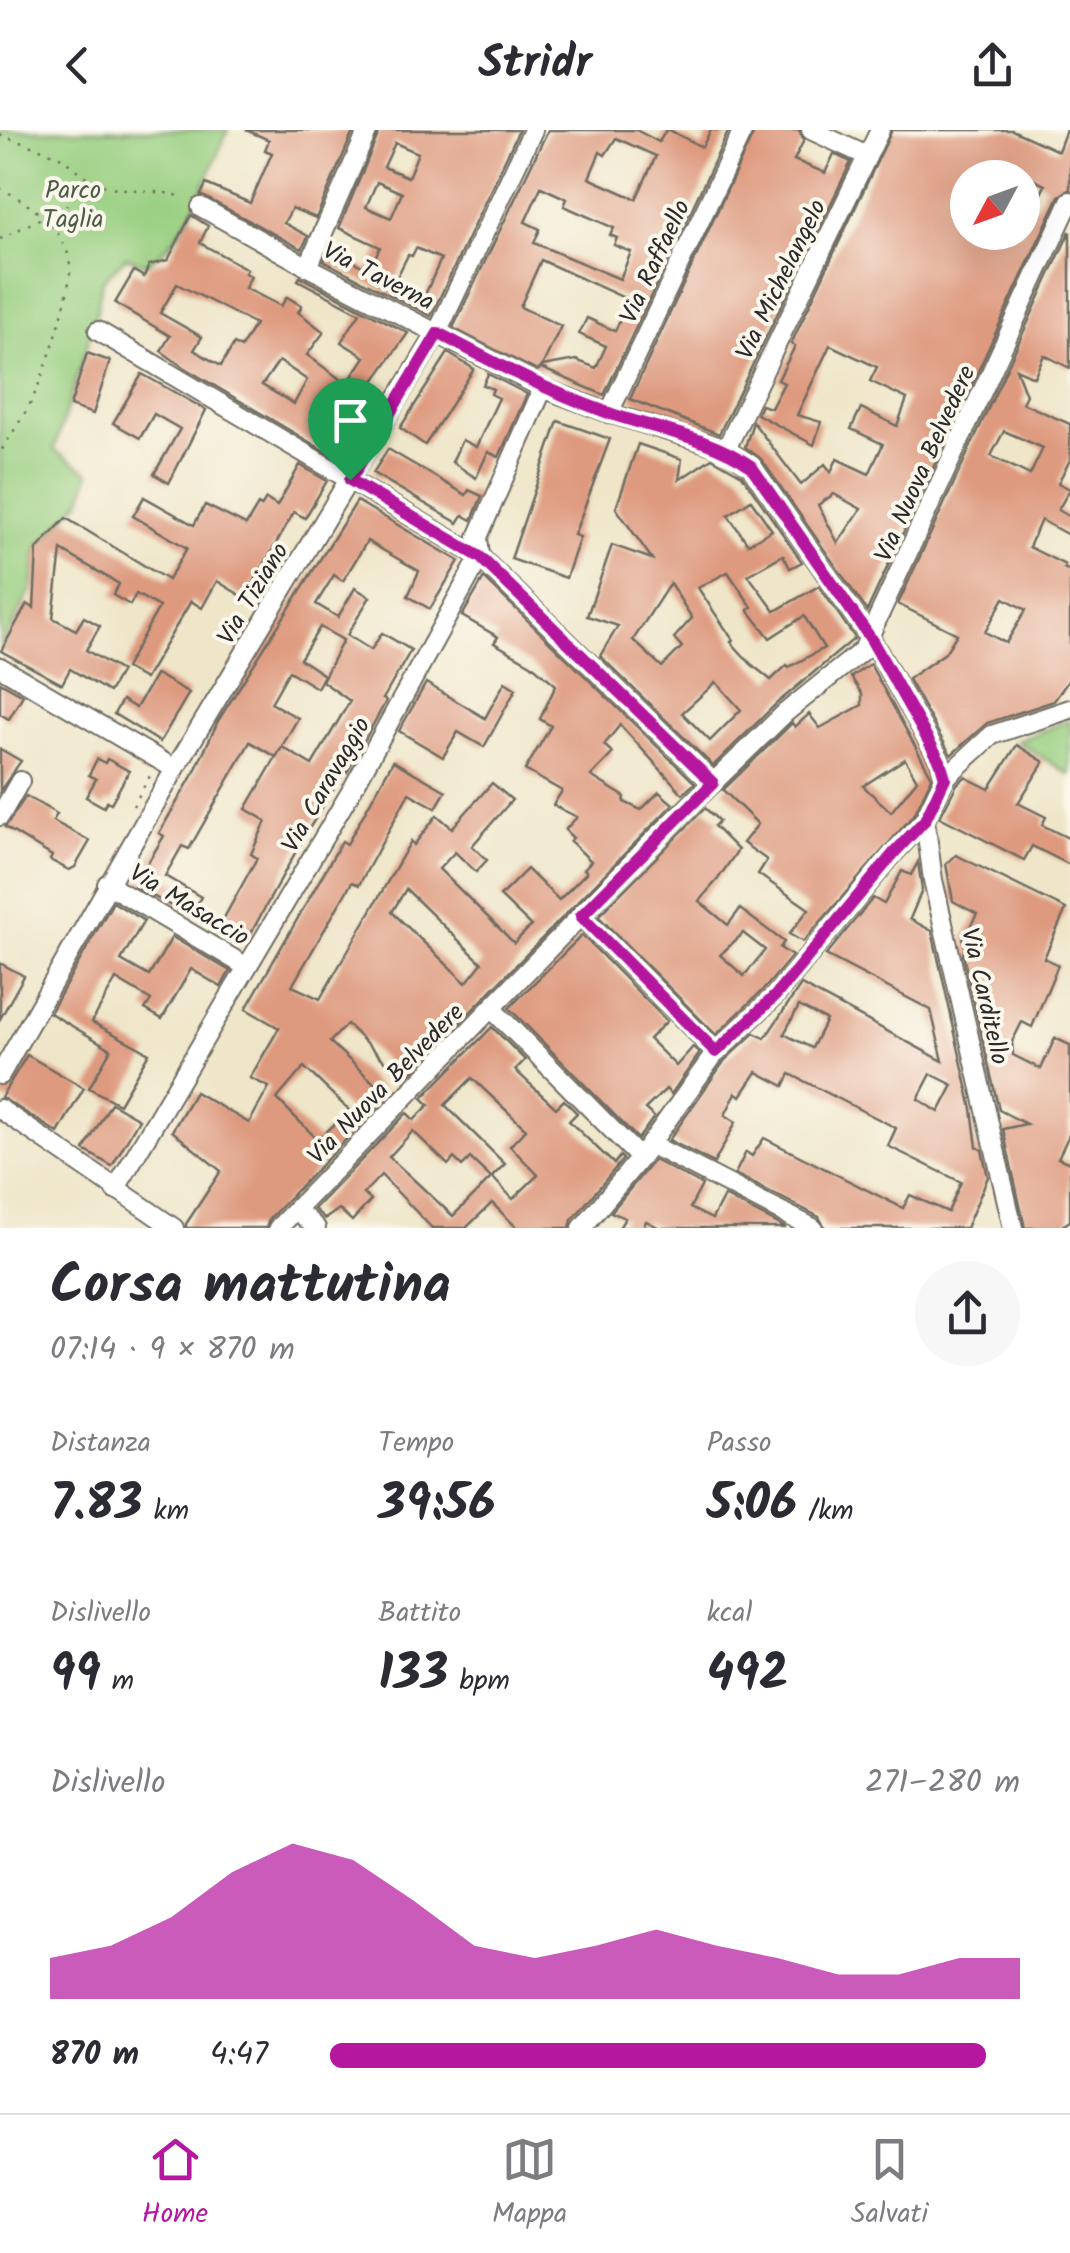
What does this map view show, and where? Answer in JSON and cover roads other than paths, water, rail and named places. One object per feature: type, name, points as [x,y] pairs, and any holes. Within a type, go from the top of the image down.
[{"type":"street","points":[[308,267],[368,130]]},
{"type":"street","name":"Via Tiziano","points":[[0,1075],[107,884],[438,333],[534,130]]},
{"type":"street","name":"Via Raffaello","points":[[609,413],[744,130]]},
{"type":"street","points":[[811,130],[868,156]]},
{"type":"street","name":"Via Michelangelo","points":[[726,449],[880,130]]},
{"type":"street","name":"Via Nuova Belvedere","points":[[278,1228],[713,783],[785,713],[864,650],[1070,201]]},
{"type":"street","name":"Via Taverna","points":[[200,207],[543,388],[726,449],[751,466],[871,639],[940,761],[945,778]]},
{"type":"street","points":[[98,331],[480,557],[713,783]]},
{"type":"street","name":"Via Caravaggio","points":[[115,1190],[353,788],[480,557],[478,537],[543,388]]},
{"type":"street","points":[[0,668],[175,769]]},
{"type":"street","points":[[582,1228],[645,1151],[716,1052],[775,996],[925,820],[945,778],[992,735],[1070,709]]},
{"type":"street","points":[[0,816],[20,782]]},
{"type":"street","name":"Via Carditello","points":[[925,820],[933,880],[1013,1228]]},
{"type":"street","name":"Via Masaccio","points":[[107,884],[248,967]]},
{"type":"street","points":[[581,916],[716,1052]]},
{"type":"street","points":[[491,1008],[645,1151],[814,1228]]},
{"type":"street","points":[[0,1109],[174,1228]]},
{"type":"street","points":[[297,1210],[316,1228]]},
{"type":"park label","name":"Parco Taglia","points":[[73,204]]}]
